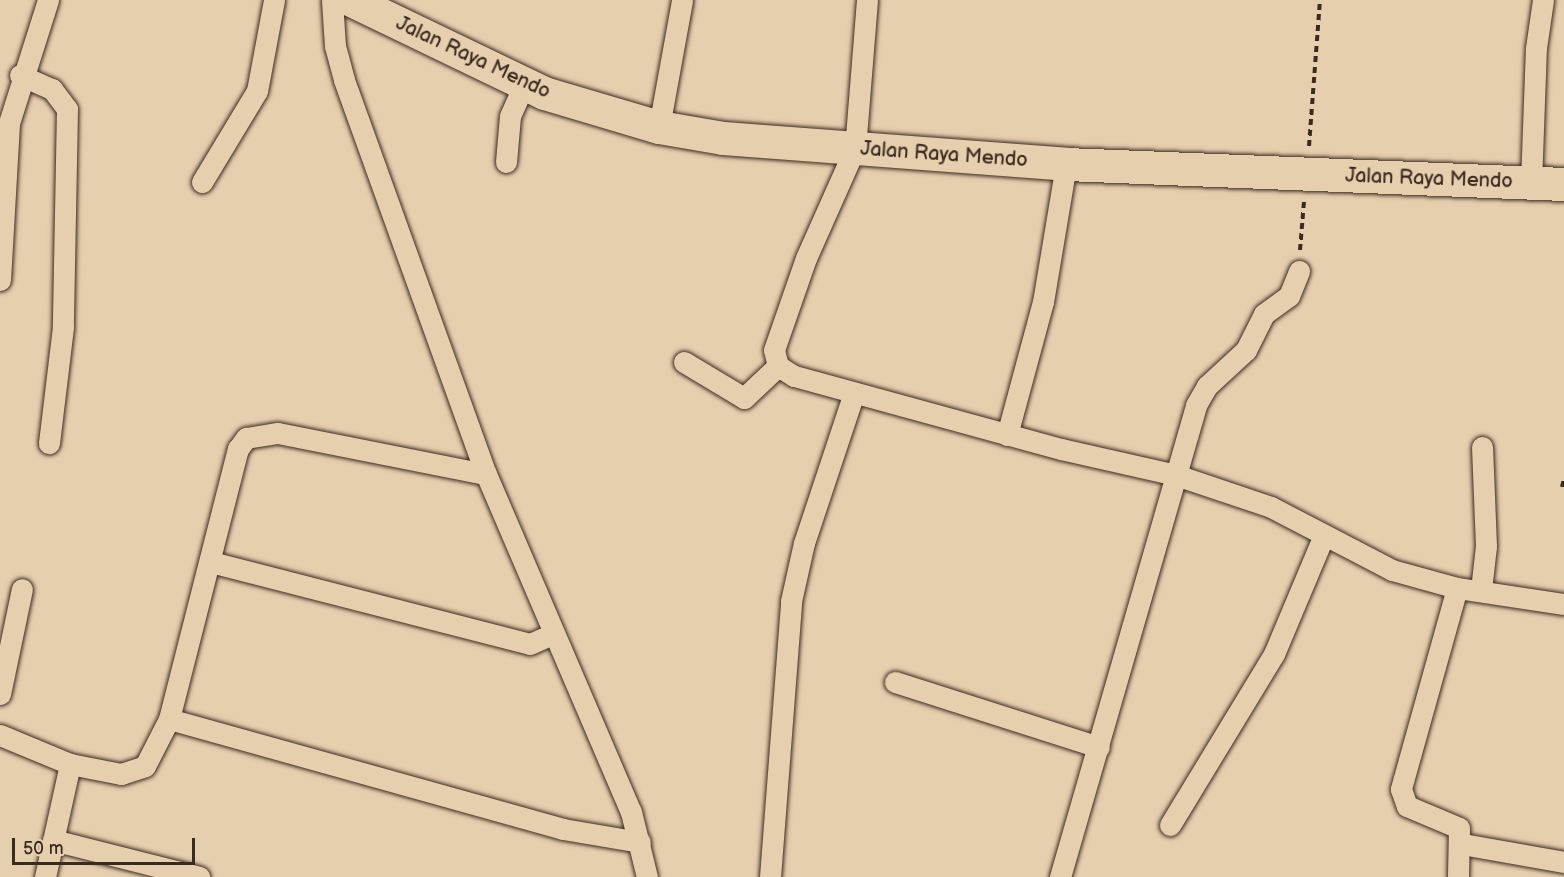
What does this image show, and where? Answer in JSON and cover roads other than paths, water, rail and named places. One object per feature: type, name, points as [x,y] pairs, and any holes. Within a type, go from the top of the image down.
[{"type":"highway","name":"Jalan Raya Mendo","points":[[351,0],[524,85],[659,127],[855,148],[1066,164],[1564,184]]},
{"type":"street","points":[[0,280],[9,123],[20,75],[48,0]]},
{"type":"street","points":[[202,182],[256,91],[274,0]]},
{"type":"street","points":[[332,0],[344,80],[401,226],[486,474],[640,842],[647,877]]},
{"type":"street","points":[[659,127],[682,0]]},
{"type":"street","points":[[778,366],[774,350],[806,258],[855,148],[867,0]]},
{"type":"street","points":[[1531,183],[1536,48],[1543,0]]},
{"type":"street","points":[[20,75],[52,89],[67,109],[63,327],[48,443]]},
{"type":"street","points":[[506,162],[508,123],[524,85]]},
{"type":"street","points":[[1007,435],[1043,302],[1066,164]]},
{"type":"street","points":[[1060,877],[1176,475],[1207,386],[1246,350],[1264,314],[1289,296],[1299,271]]},
{"type":"street","points":[[684,362],[744,398],[778,366]]},
{"type":"street","points":[[778,366],[854,393],[1007,435],[1176,475],[1271,507],[1392,570],[1457,588],[1564,604]]},
{"type":"street","points":[[770,877],[791,601],[804,543],[854,393]]},
{"type":"street","points":[[0,735],[70,764],[134,772],[145,766],[169,719],[246,438],[278,433],[486,474]]},
{"type":"street","points":[[1481,590],[1485,546],[1482,447]]},
{"type":"street","points":[[1170,825],[1274,654],[1324,535]]},
{"type":"street","points":[[211,562],[530,644],[552,634]]},
{"type":"street","points":[[1457,588],[1401,789],[1407,806],[1454,821],[1462,844],[1458,877]]},
{"type":"street","points":[[0,694],[22,589]]},
{"type":"street","points":[[895,682],[1099,747]]},
{"type":"street","points":[[169,719],[563,829],[640,842]]},
{"type":"street","points":[[45,877],[70,764]]},
{"type":"street","points":[[53,840],[199,877]]},
{"type":"street","points":[[1462,844],[1564,862]]}]
